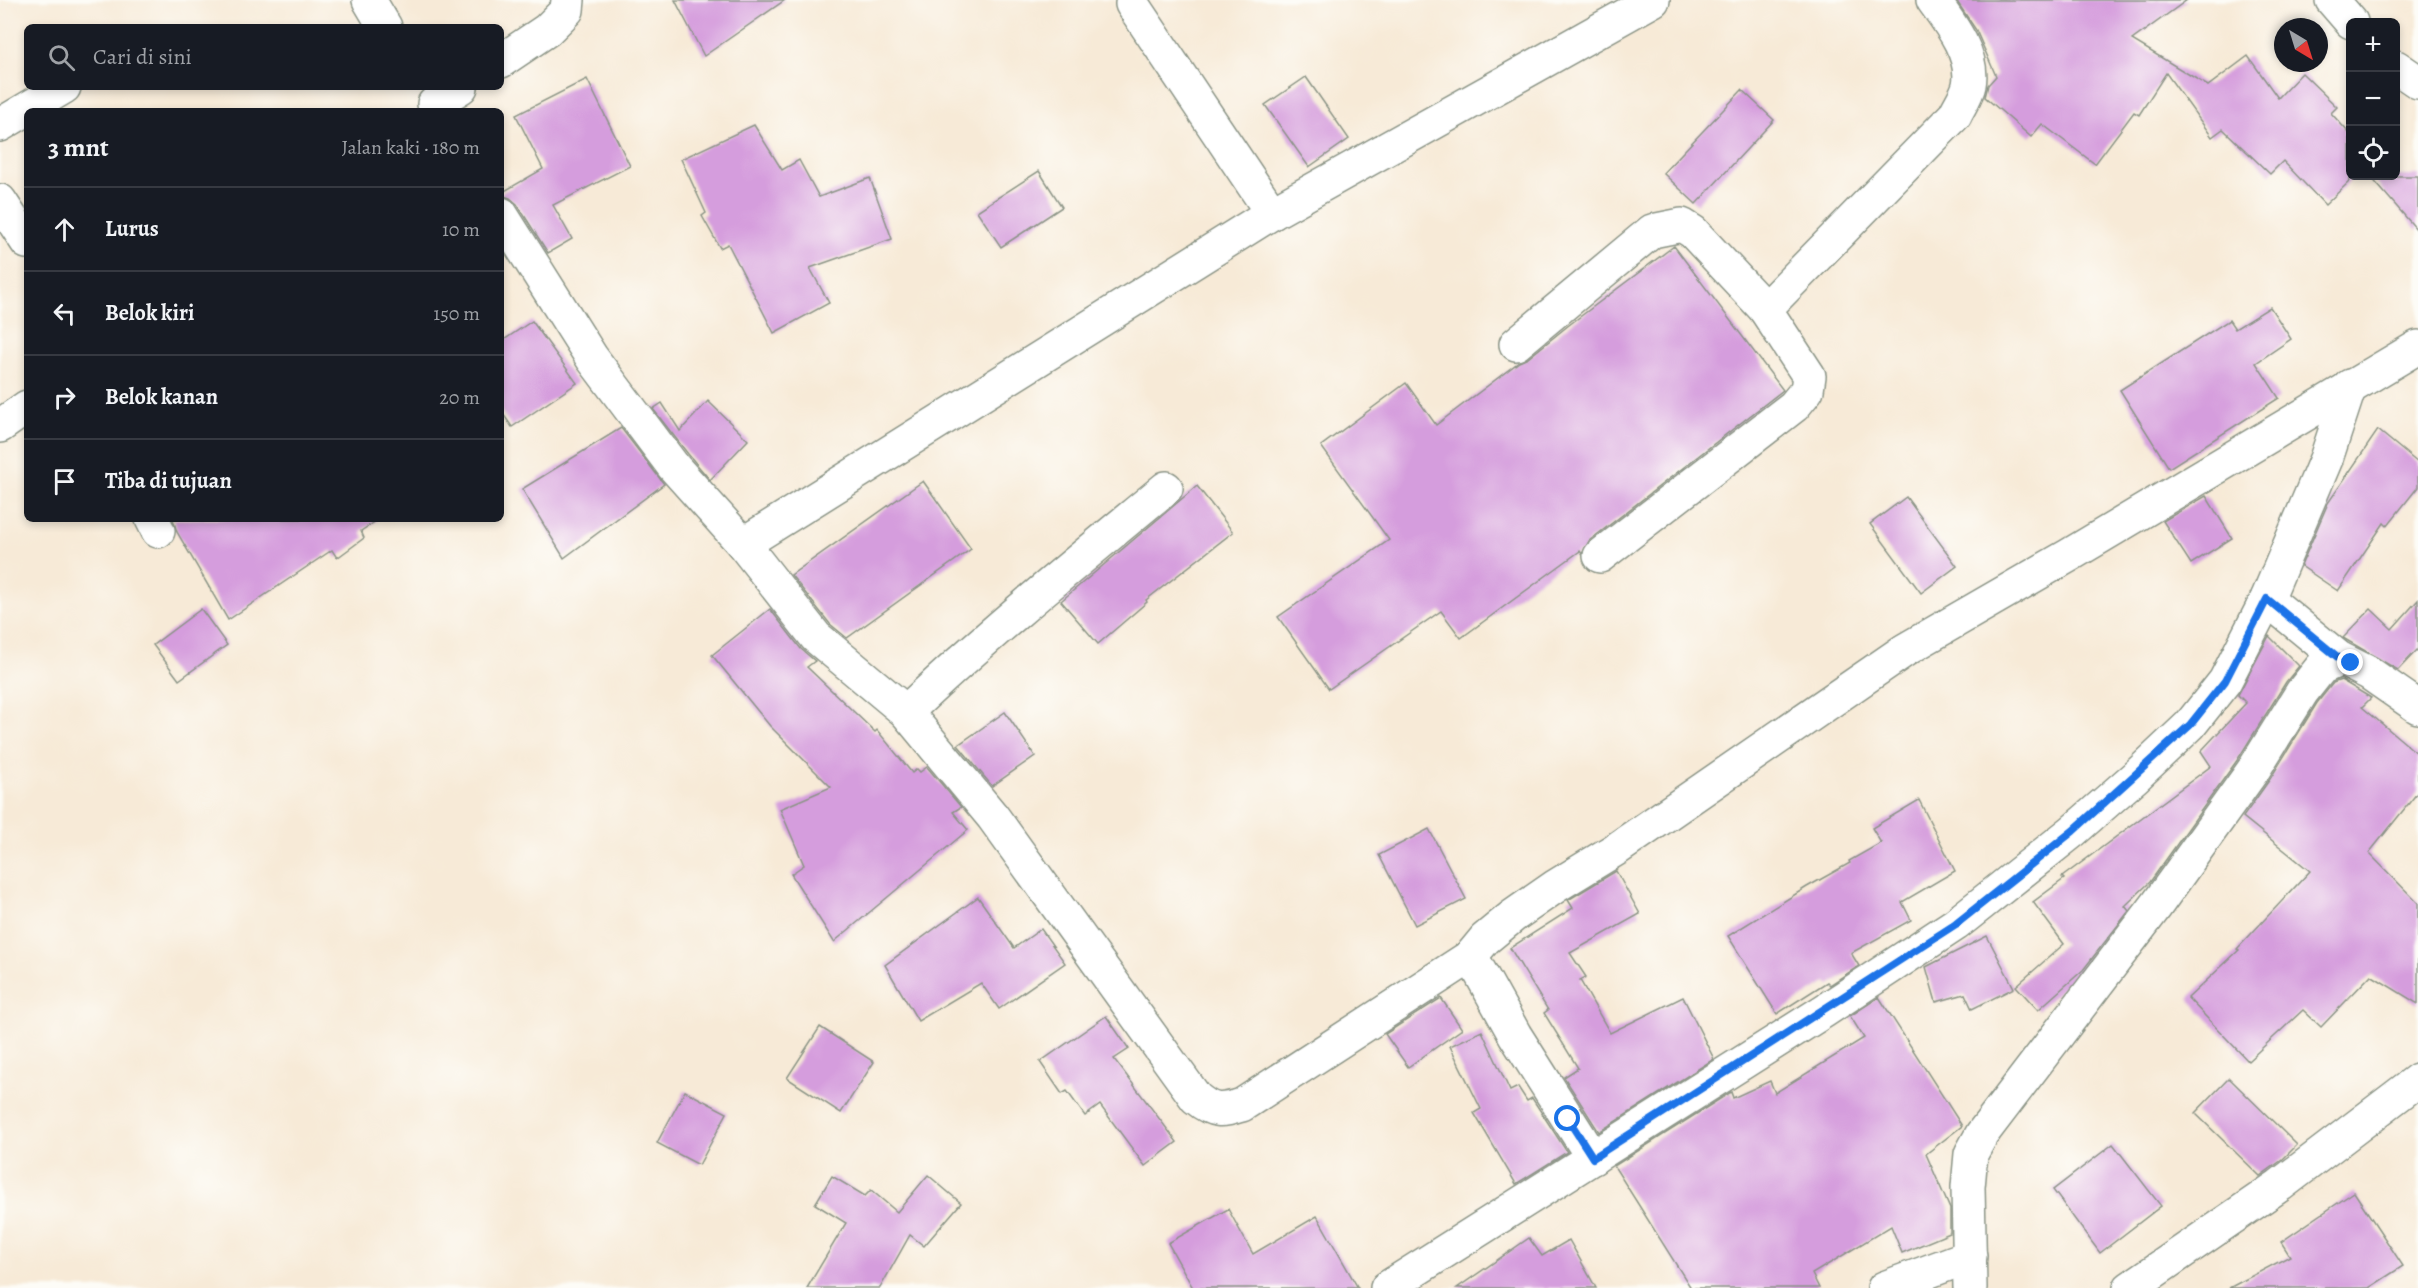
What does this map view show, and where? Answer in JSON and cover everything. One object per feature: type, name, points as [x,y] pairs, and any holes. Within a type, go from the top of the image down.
[{"type":"street","points":[[369,0],[384,24]]},
{"type":"street","points":[[504,59],[547,30],[567,10],[568,0]]},
{"type":"street","points":[[743,544],[1272,213],[1653,0]]},
{"type":"street","points":[[1765,309],[1955,115],[1969,84],[1967,61],[1955,30],[1933,0]]},
{"type":"street","points":[[2332,0],[2348,18]]},
{"type":"street","points":[[1132,4],[1272,213]]},
{"type":"street","points":[[2400,70],[2418,82]]},
{"type":"street","points":[[29,108],[59,90]]},
{"type":"street","points":[[432,101],[455,90]]},
{"type":"street","points":[[0,125],[24,111]]},
{"type":"street","points":[[0,201],[24,237]]},
{"type":"street","points":[[1516,344],[1652,231],[1682,225],[1693,232],[1765,309],[1809,376],[1807,390],[1794,406],[1600,556]]},
{"type":"street","points":[[504,226],[511,254],[673,466],[743,544],[816,637],[906,712],[993,817],[1196,1098],[1208,1108],[1223,1110],[1242,1104],[1471,956],[1485,939],[1513,916],[1556,886],[1618,848],[1905,650],[2068,556],[2418,347]]},
{"type":"street","points":[[1387,1288],[1956,924],[2073,831],[2190,725],[2225,681],[2267,599],[2325,459],[2350,387]]},
{"type":"street","points":[[0,426],[24,409]]},
{"type":"street","points":[[906,712],[1004,622],[1166,488]]},
{"type":"street","points":[[2267,599],[2340,659],[2369,673],[2418,707]]},
{"type":"street","points":[[1970,1288],[1968,1187],[1971,1155],[1982,1134],[2156,906],[2254,769],[2302,692],[2321,668],[2340,659]]},
{"type":"street","points":[[1471,956],[1515,1035],[1593,1158]]},
{"type":"street","points":[[2130,1288],[2280,1185],[2418,1080]]},
{"type":"street","points":[[1884,1288],[1970,1256]]},
{"type":"building","points":[[675,0],[785,0],[704,56]]},
{"type":"building","points":[[1956,0],[2187,0],[2132,40],[2208,86],[2248,56],[2278,98],[2302,73],[2337,107],[2331,113],[2346,130],[2346,180],[2350,181],[2325,205],[2283,161],[2270,174],[2223,129],[2212,137],[2166,73],[2139,115],[2134,112],[2095,164],[2042,124],[2031,137],[1985,97],[1988,85],[1996,76],[1976,30]]},
{"type":"building","points":[[1306,77],[1349,139],[1309,167],[1265,105]]},
{"type":"building","points":[[587,79],[630,166],[553,205],[572,239],[548,253],[517,204],[504,196],[504,191],[543,169],[516,115]]},
{"type":"building","points":[[1742,90],[1774,120],[1696,204],[1663,173]]},
{"type":"building","points":[[754,125],[782,170],[799,160],[819,197],[870,178],[892,239],[810,268],[829,303],[774,333],[728,244],[720,248],[702,216],[706,213],[681,159]]},
{"type":"building","points":[[1039,171],[1062,207],[1001,247],[977,211]]},
{"type":"building","points":[[2400,176],[2418,176],[2418,231],[2373,180],[2400,180]]},
{"type":"building","points":[[1674,246],[1783,390],[1589,541],[1582,554],[1580,551],[1461,638],[1441,611],[1329,689],[1278,617],[1389,540],[1321,446],[1406,383],[1436,425]]},
{"type":"building","points":[[2270,307],[2291,339],[2256,363],[2279,398],[2169,468],[2120,390],[2229,320],[2235,329]]},
{"type":"building","points":[[532,321],[577,383],[512,427],[504,415],[504,340]]},
{"type":"building","points":[[708,401],[748,440],[710,480],[653,409],[662,403],[680,431]]},
{"type":"building","points":[[621,428],[664,484],[564,558],[522,489]]},
{"type":"building","points":[[2378,430],[2418,463],[2418,487],[2387,526],[2384,523],[2338,591],[2301,566],[2328,503]]},
{"type":"building","points":[[923,481],[971,549],[847,638],[830,624],[791,575]]},
{"type":"building","points":[[1197,486],[1233,532],[1146,600],[1147,602],[1098,644],[1061,601]]},
{"type":"building","points":[[2206,496],[2232,538],[2191,564],[2163,521]]},
{"type":"building","points":[[1906,497],[1957,566],[1921,593],[1870,524]]},
{"type":"building","points":[[174,522],[374,522],[361,531],[364,538],[337,558],[332,550],[228,620],[177,532]]},
{"type":"building","points":[[2418,600],[2418,649],[2398,670],[2343,638],[2371,609],[2392,629]]},
{"type":"building","points":[[201,609],[227,645],[179,680],[153,645]]},
{"type":"building","points":[[770,609],[801,649],[815,661],[807,667],[875,732],[877,730],[912,773],[917,769],[920,772],[927,767],[961,807],[953,812],[968,830],[834,942],[791,874],[804,865],[780,809],[831,787],[770,726],[712,655]]},
{"type":"building","points":[[2269,636],[2299,666],[2286,682],[2238,759],[2150,882],[2125,906],[2129,911],[2083,970],[2038,1010],[2016,986],[2064,944],[2033,902],[2064,879],[2062,877],[2211,766],[2201,751],[2246,703],[2238,695]]},
{"type":"building","points":[[2341,680],[2371,698],[2362,707],[2418,754],[2418,792],[2369,853],[2418,903],[2418,1004],[2371,975],[2321,1027],[2303,1010],[2248,1061],[2188,998],[2239,950],[2237,949],[2310,871],[2243,817],[2270,779],[2317,703],[2333,683]]},
{"type":"building","points":[[1005,712],[1035,756],[992,786],[958,745]]},
{"type":"building","points":[[1919,800],[1955,871],[1902,902],[1911,920],[1851,953],[1859,966],[1830,985],[1827,982],[1777,1014],[1728,936],[1881,843],[1872,828]]},
{"type":"building","points":[[1429,829],[1466,899],[1415,925],[1379,855]]},
{"type":"building","points":[[1616,871],[1640,914],[1570,953],[1586,977],[1580,980],[1610,1033],[1683,997],[1714,1059],[1599,1132],[1564,1077],[1578,1068],[1544,1013],[1548,1010],[1510,948],[1573,908],[1568,900]]},
{"type":"building","points":[[978,897],[1014,948],[1041,929],[1065,963],[999,1009],[981,983],[918,1021],[885,965]]},
{"type":"building","points":[[1987,936],[2014,988],[1972,1009],[1965,994],[1936,1002],[1926,967]]},
{"type":"building","points":[[1879,997],[1962,1126],[1926,1154],[1950,1209],[1950,1233],[1902,1253],[1891,1226],[1812,1274],[1819,1288],[1691,1288],[1614,1166],[1731,1092],[1733,1098],[1770,1081],[1775,1093],[1864,1038],[1850,1016]]},
{"type":"building","points":[[1441,998],[1462,1029],[1408,1067],[1385,1034]]},
{"type":"building","points":[[1106,1016],[1129,1049],[1114,1059],[1177,1142],[1145,1166],[1100,1105],[1085,1116],[1067,1091],[1062,1094],[1040,1062]]},
{"type":"building","points":[[820,1027],[874,1062],[841,1113],[787,1078]]},
{"type":"building","points":[[1482,1031],[1510,1091],[1518,1087],[1527,1101],[1532,1098],[1567,1152],[1516,1184],[1474,1113],[1481,1109],[1450,1046]]},
{"type":"building","points":[[2229,1078],[2297,1145],[2282,1160],[2260,1176],[2195,1113]]},
{"type":"building","points":[[685,1091],[727,1113],[699,1165],[657,1143]]},
{"type":"building","points":[[2113,1144],[2161,1206],[2100,1253],[2053,1190]]},
{"type":"building","points":[[928,1175],[961,1203],[924,1246],[910,1235],[880,1288],[807,1288],[846,1223],[815,1204],[832,1176],[865,1196],[871,1190],[897,1212]]},
{"type":"building","points":[[2354,1192],[2403,1266],[2369,1288],[2229,1288],[2290,1256],[2281,1242]]},
{"type":"building","points":[[1228,1209],[1253,1254],[1317,1216],[1358,1288],[1193,1288],[1168,1243]]},
{"type":"building","points":[[1529,1238],[1542,1256],[1569,1240],[1596,1288],[1457,1288]]},
{"type":"route","points":[[1568,1119],[1593,1158],[1956,924],[2073,831],[2190,725],[2225,681],[2267,599],[2340,659],[2351,663]]}]
